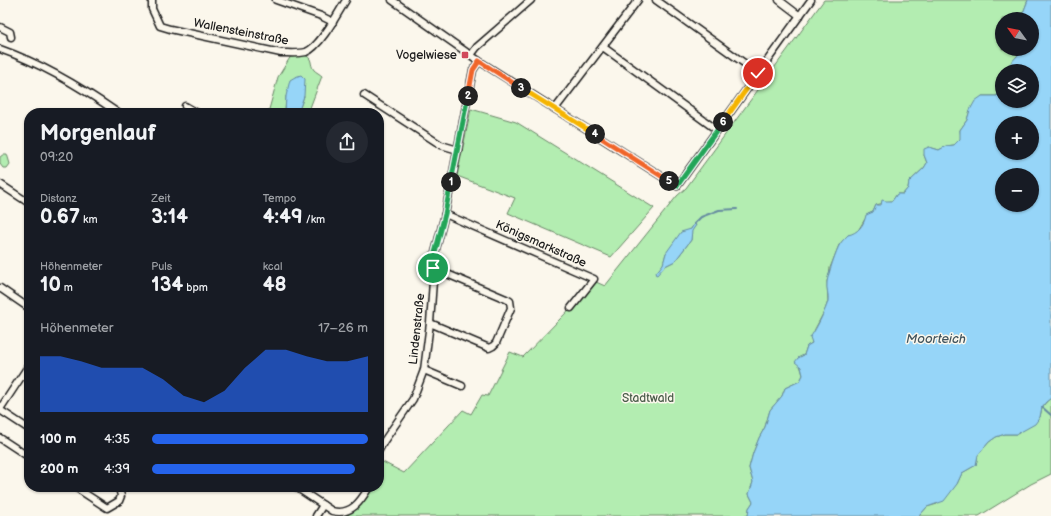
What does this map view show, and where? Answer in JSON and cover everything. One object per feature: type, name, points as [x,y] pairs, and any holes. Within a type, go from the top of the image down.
[{"type":"street","name":"Wallensteinstraße","points":[[152,0],[152,9],[160,26],[281,53],[298,53],[309,50],[333,22]]},
{"type":"street","points":[[276,0],[321,16],[333,22],[346,0]]},
{"type":"street","points":[[392,0],[479,61],[677,186],[811,0]]},
{"type":"street","points":[[471,55],[477,47],[530,0]]},
{"type":"street","points":[[554,109],[638,0]]},
{"type":"street","points":[[656,0],[758,73]]},
{"type":"street","points":[[779,0],[800,16]]},
{"type":"street","points":[[0,27],[10,32],[11,37]]},
{"type":"street","points":[[602,47],[717,130]]},
{"type":"street","points":[[0,50],[32,62],[56,74],[110,108]]},
{"type":"street","name":"Lindenstraße","points":[[384,441],[413,399],[424,370],[430,323],[435,253],[445,214],[473,70],[479,61]]},
{"type":"street","points":[[364,95],[441,145],[458,150]]},
{"type":"street","points":[[0,184],[24,200]]},
{"type":"street","name":"Königsmarkstraße","points":[[445,214],[594,279],[571,308]]},
{"type":"street","points":[[430,323],[489,348],[496,343],[511,308],[510,301],[433,268]]},
{"type":"street","points":[[0,288],[24,304]]},
{"type":"street","points":[[424,370],[462,386]]},
{"type":"street","points":[[24,372],[0,409],[24,426]]},
{"type":"street","points":[[0,438],[24,454]]},
{"type":"street","points":[[83,492],[107,508],[119,501],[121,496],[120,492]]},
{"type":"street","points":[[304,492],[337,513],[345,513],[358,504],[366,492]]},
{"type":"street","points":[[316,516],[323,505]]},
{"type":"green space","name":"Stadtwald","points":[[824,0],[1028,0],[1023,12],[995,12],[995,56],[1017,56],[1011,64],[995,64],[995,96],[982,96],[970,110],[967,120],[960,130],[961,139],[954,145],[946,146],[939,150],[929,147],[924,155],[927,163],[924,168],[909,182],[908,188],[903,194],[897,194],[892,201],[876,205],[873,212],[868,214],[859,229],[854,234],[848,235],[839,245],[830,268],[827,281],[828,301],[825,310],[813,334],[812,343],[807,346],[804,355],[798,358],[803,375],[800,381],[785,388],[782,396],[770,410],[765,427],[753,453],[749,468],[753,482],[749,494],[753,502],[749,508],[748,516],[346,516],[359,507],[370,492],[384,492],[384,463],[404,473],[463,410],[471,414],[482,395],[488,396],[510,352],[523,357],[596,282],[605,286],[677,196],[686,188]],"holes":[[[694,224],[696,225],[691,231],[691,240],[675,261],[665,266],[656,274],[663,265],[666,253],[691,229]]]},
{"type":"green space","points":[[303,55],[309,57],[314,70],[322,76],[310,108],[300,108],[304,96],[286,96],[285,108],[269,108],[278,77],[291,56]]},
{"type":"green space","points":[[471,109],[516,122],[654,208],[611,257],[508,213],[515,198],[457,176]]},
{"type":"green space","points":[[7,154],[10,164],[7,168],[3,168],[0,164],[0,157]]},
{"type":"green space","points":[[1051,398],[1051,474],[1031,484],[979,516],[919,516],[927,507],[937,504],[957,484],[962,473],[976,465],[978,455],[989,442],[996,437],[1005,434],[1017,434],[1040,417],[1043,406]]},
{"type":"water","name":"Moorteich","points":[[1028,0],[1051,0],[1051,398],[1042,407],[1040,417],[1035,424],[1017,434],[1005,434],[996,437],[989,442],[978,455],[976,465],[962,473],[957,484],[944,501],[927,507],[919,516],[748,516],[749,508],[753,502],[749,494],[753,482],[749,468],[753,453],[765,427],[770,410],[782,396],[785,388],[800,381],[803,375],[801,367],[795,362],[798,358],[804,355],[807,346],[812,343],[810,337],[827,304],[828,279],[834,257],[840,244],[848,235],[860,228],[866,215],[873,212],[876,205],[881,205],[882,200],[892,201],[897,194],[903,194],[908,188],[909,182],[924,168],[927,163],[924,155],[924,149],[929,147],[939,150],[946,146],[954,145],[960,139],[960,130],[967,120],[970,110],[975,101],[982,96],[995,96],[995,108],[1039,108],[1039,64],[1010,64],[1017,56],[1039,56],[1039,12],[1023,12]]},
{"type":"water","points":[[301,75],[305,79],[304,96],[300,108],[285,108],[286,96],[290,80]]},
{"type":"water","points":[[694,224],[696,225],[692,231],[691,240],[675,261],[665,266],[657,275],[655,274],[663,264],[666,253],[681,232],[691,229]]},
{"type":"waterway","points":[[694,224],[701,217],[719,210],[737,209]]},
{"type":"waterway","points":[[1042,407],[1051,415]]},
{"type":"place","name":"Vogelwiese","points":[[465,55]]},
{"type":"route","points":[[433,268],[473,70],[479,61],[677,186],[758,73]]}]
